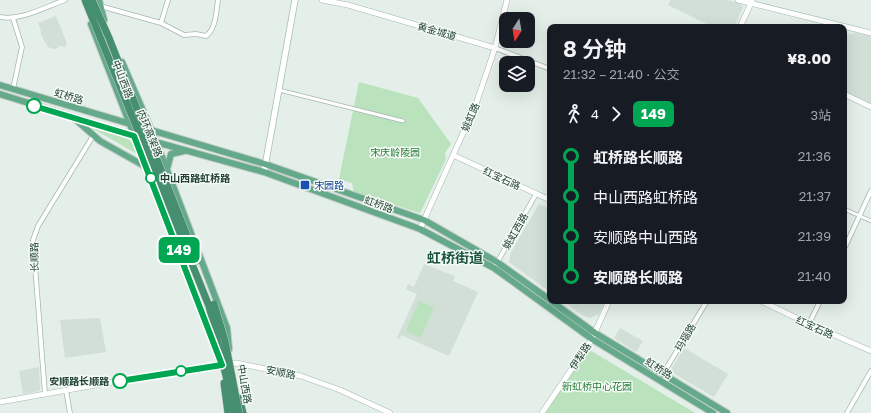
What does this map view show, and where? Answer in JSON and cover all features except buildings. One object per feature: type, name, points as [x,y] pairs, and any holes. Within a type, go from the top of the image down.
[{"type":"highway","points":[[81,0],[104,47]]},
{"type":"highway","name":"内环高架路","points":[[85,0],[202,286],[214,323],[235,413]]},
{"type":"highway","name":"内环高架路","points":[[92,0],[112,45],[212,300],[226,342],[240,413]]},
{"type":"highway","points":[[214,323],[228,413]]},
{"type":"highway","points":[[234,381],[243,413]]},
{"type":"main road","name":"中山西路","points":[[81,0],[148,168],[222,365],[231,413]]},
{"type":"main road","points":[[264,172],[295,0]]},
{"type":"main road","name":"中山西路","points":[[99,3],[104,20],[156,141],[227,328],[231,364],[240,413]]},
{"type":"main road","name":"虹桥路","points":[[0,85],[265,164],[424,220],[547,297]]},
{"type":"main road","name":"虹桥路","points":[[0,94],[134,136],[264,172],[420,229],[496,265],[547,302]]},
{"type":"main road","points":[[119,121],[123,118],[125,112]]},
{"type":"main road","points":[[74,118],[93,136],[148,168]]},
{"type":"main road","points":[[167,170],[171,154],[189,151]]},
{"type":"main road","name":"虹桥路","points":[[549,304],[593,336],[713,413]]},
{"type":"main road","name":"虹桥路","points":[[556,304],[593,336],[663,374],[727,413]]},
{"type":"street","points":[[0,17],[13,18],[65,0]]},
{"type":"street","points":[[161,23],[168,0]]},
{"type":"street","points":[[99,3],[161,23],[184,35],[196,34],[206,36],[210,33],[213,25],[218,0]]},
{"type":"street","name":"黄金城道","points":[[322,0],[349,3],[495,48],[547,69]]},
{"type":"street","name":"姚虹路","points":[[420,229],[476,104],[495,48],[507,0]]},
{"type":"street","points":[[738,0],[834,24]]},
{"type":"street","points":[[741,24],[751,2]]},
{"type":"street","points":[[13,18],[22,47],[13,89]]},
{"type":"street","points":[[847,27],[871,33]]},
{"type":"street","points":[[279,90],[403,121]]},
{"type":"street","points":[[847,95],[871,107]]},
{"type":"street","name":"长顺路","points":[[45,394],[33,240],[38,226],[93,136]]},
{"type":"street","name":"红宝石路","points":[[453,155],[547,199]]},
{"type":"street","points":[[847,242],[871,190]]},
{"type":"street","name":"姚虹西路","points":[[496,265],[536,194]]},
{"type":"street","points":[[847,210],[871,221]]},
{"type":"street","name":"伊犁路","points":[[542,413],[593,336],[609,304]]},
{"type":"street","name":"玛瑙路","points":[[663,374],[705,304]]},
{"type":"street","name":"红宝石路","points":[[766,304],[871,350]]},
{"type":"street","points":[[809,324],[819,304]]},
{"type":"street","name":"安顺路","points":[[0,402],[231,364],[301,376],[340,390],[390,413]]},
{"type":"street","points":[[847,413],[871,371]]},
{"type":"street","points":[[66,390],[70,413]]},
{"type":"shaded area","points":[[671,0],[727,0],[740,3],[743,7],[735,24],[707,24],[668,5]]},
{"type":"shaded area","points":[[56,16],[66,41],[66,47],[59,46],[58,48],[54,49],[48,47],[41,35],[38,23]]},
{"type":"shaded area","points":[[858,33],[871,36],[871,104],[847,92],[847,35]]},
{"type":"shaded area","points":[[539,204],[547,208],[547,290],[509,262],[511,252]]},
{"type":"shaded area","points":[[424,264],[455,276],[453,281],[478,292],[449,356],[401,335],[400,339],[397,338],[417,294],[406,289],[408,284],[414,287]]},
{"type":"shaded area","points":[[567,304],[604,304],[599,314],[590,318],[582,315]]},
{"type":"shaded area","points":[[100,318],[106,352],[65,358],[60,320]]},
{"type":"shaded area","points":[[620,328],[643,341],[636,352],[614,338]]},
{"type":"shaded area","points":[[684,348],[728,374],[714,397],[673,373],[672,368]]},
{"type":"shaded area","points":[[39,367],[40,391],[23,394],[19,371]]},
{"type":"green space","name":"宋庆龄陵园","points":[[359,82],[418,98],[451,144],[445,153],[446,159],[420,213],[354,192],[352,183],[339,179]]},
{"type":"green space","points":[[93,126],[126,137],[135,146],[138,152],[137,154],[92,128]]},
{"type":"green space","points":[[419,301],[434,308],[420,338],[406,331]]},
{"type":"green space","name":"新虹桥中心花园","points":[[588,349],[695,413],[545,413]]},
{"type":"bus line","name":"149","points":[[34,106],[134,136],[148,168],[222,365],[120,381]]},
{"type":"place","name":"中山西路虹桥路","points":[[151,178]]},
{"type":"place","name":"宋园路","points":[[305,185]]},
{"type":"place","name":"安顺路长顺路","points":[[120,381]]},
{"type":"district","name":"虹桥街道","points":[[455,257]]}]
